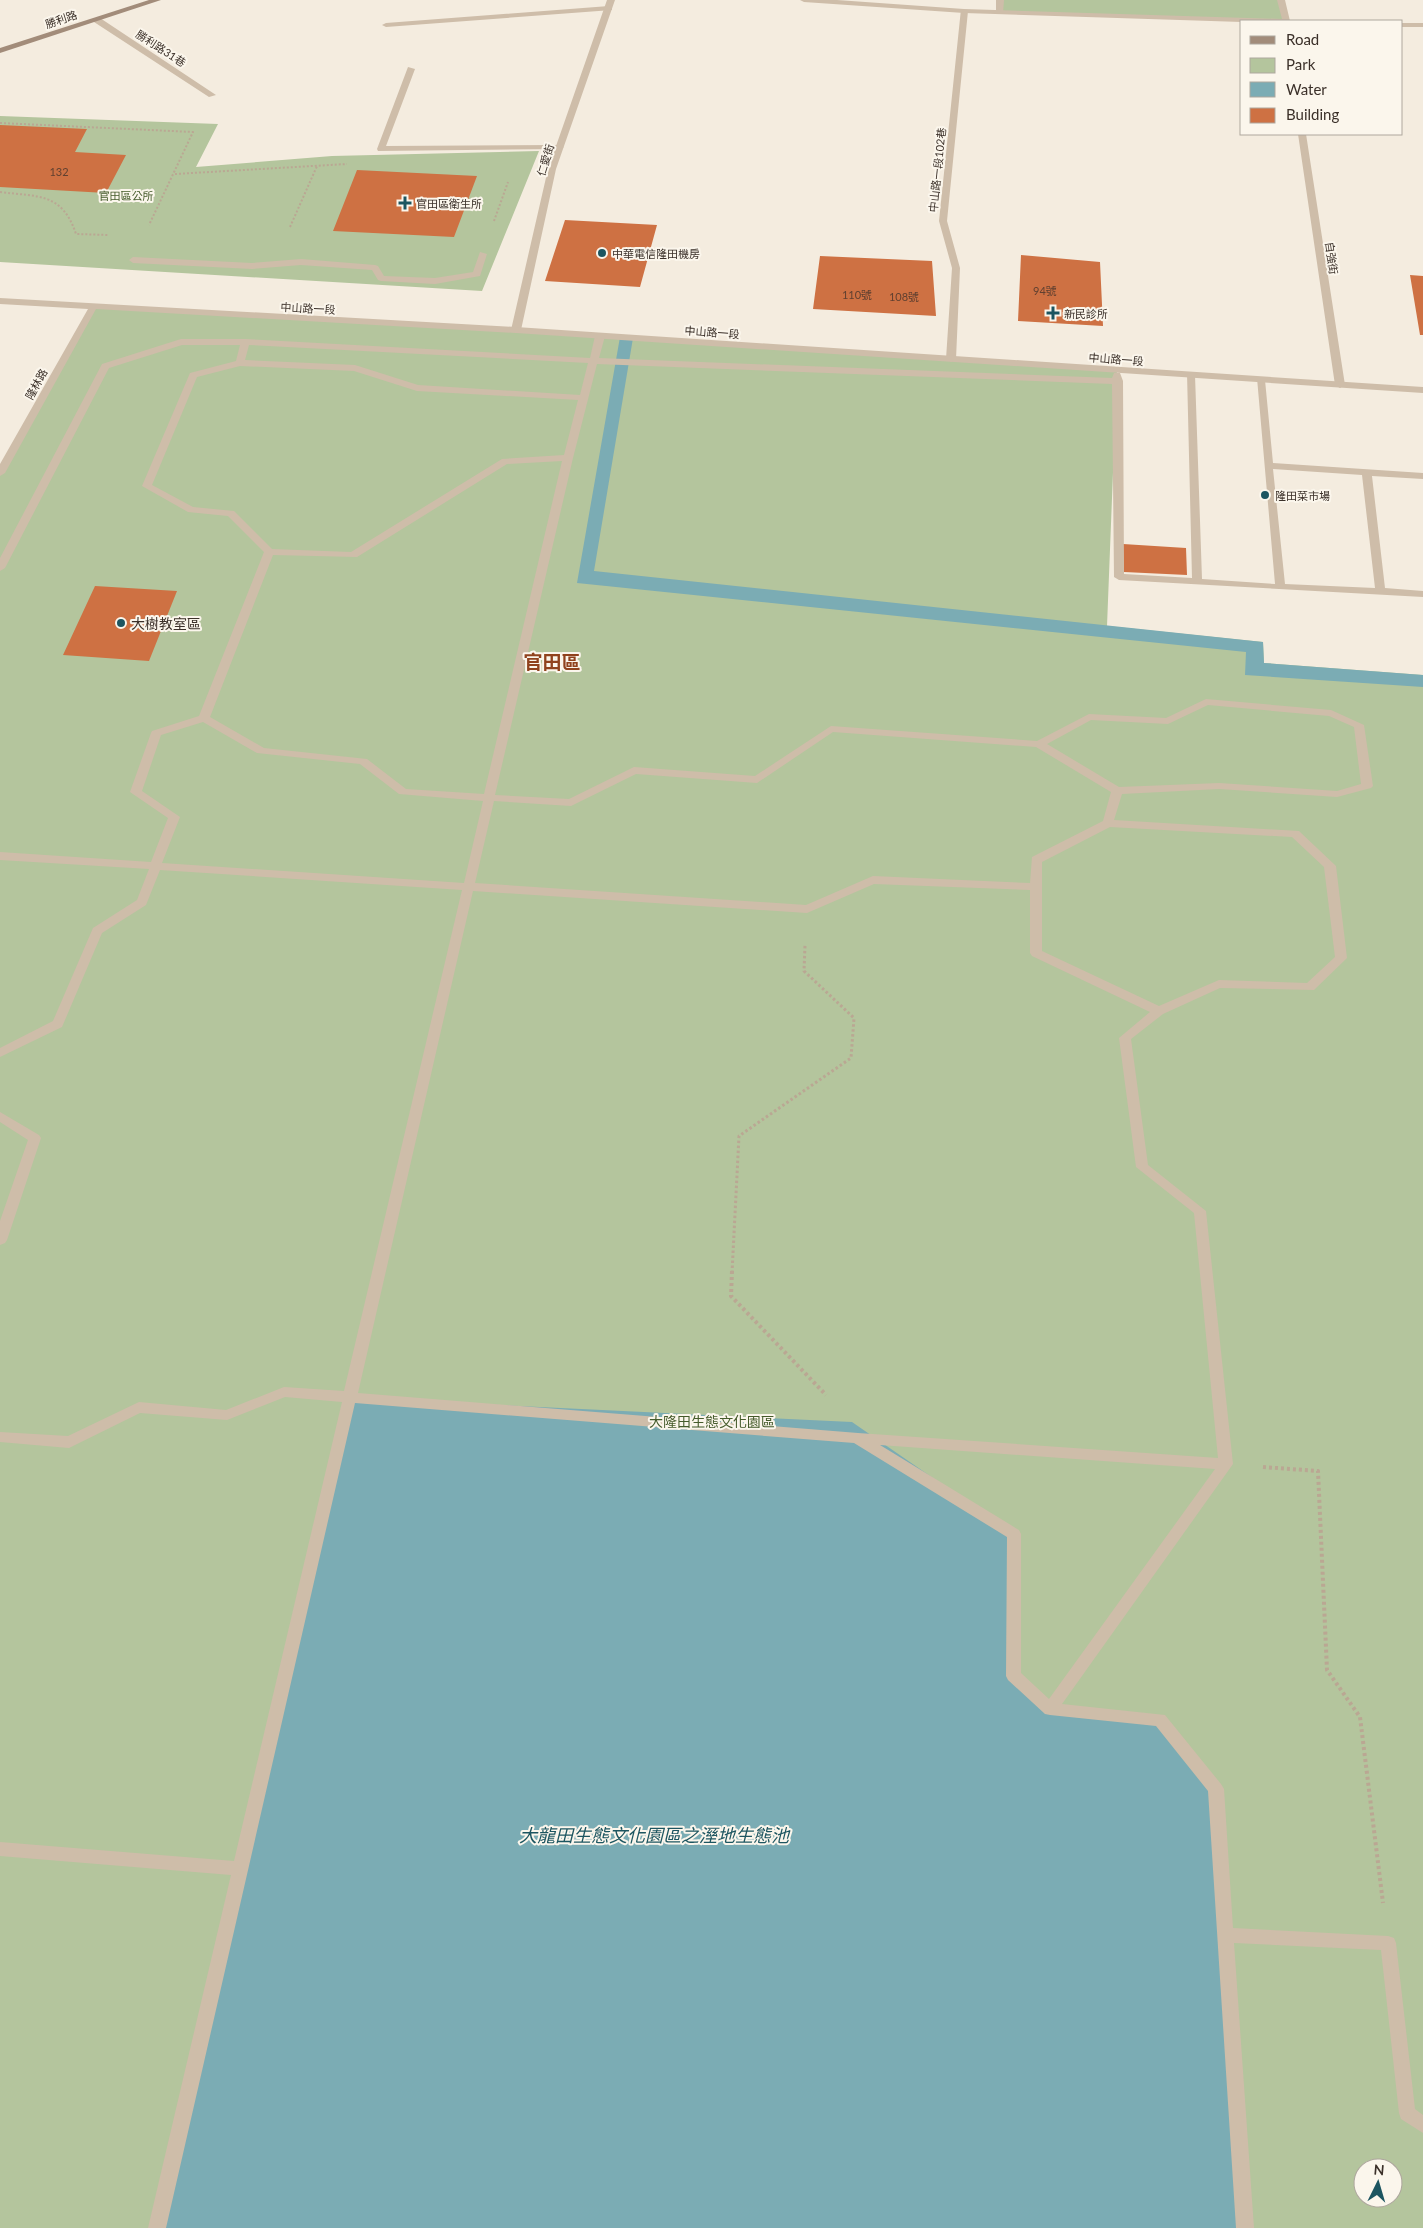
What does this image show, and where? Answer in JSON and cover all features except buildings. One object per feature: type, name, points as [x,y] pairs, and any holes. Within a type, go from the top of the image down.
[{"type":"main road","name":"勝利路","points":[[0,51],[152,1]]},
{"type":"street","points":[[804,0],[964,11],[1256,20]]},
{"type":"street","points":[[1000,0],[1000,11]]},
{"type":"street","points":[[1281,0],[1285,20]]},
{"type":"street","points":[[386,25],[610,4]]},
{"type":"street","name":"仁愛街","points":[[516,330],[552,170],[610,4]]},
{"type":"street","name":"中山路一段102巷","points":[[951,359],[956,268],[943,221],[964,11]]},
{"type":"street","name":"勝利路31巷","points":[[97,20],[212,95]]},
{"type":"street","points":[[1403,25],[1423,25]]},
{"type":"street","points":[[411,69],[381,149],[560,147]]},
{"type":"street","name":"自強街","points":[[1302,135],[1340,385]]},
{"type":"street","points":[[133,260],[252,266],[301,262],[375,268],[381,278],[435,281],[477,274],[483,254]]},
{"type":"street","name":"中山路一段","points":[[0,301],[516,330],[1423,390]]},
{"type":"street","name":"隆林路","points":[[0,474],[93,307]]},
{"type":"street","points":[[157,2228],[352,1398],[568,458],[600,336]]},
{"type":"street","points":[[0,568],[104,366],[182,342],[245,342],[594,361],[1118,381]]},
{"type":"street","points":[[240,363],[245,342]]},
{"type":"street","points":[[568,458],[505,461],[353,555],[270,552],[230,513],[191,510],[147,486],[193,375],[240,363],[355,368],[417,388],[584,398]]},
{"type":"street","points":[[1117,370],[1119,577],[1280,588],[1423,594]]},
{"type":"street","points":[[1190,375],[1197,582]]},
{"type":"street","points":[[1260,380],[1280,588]]},
{"type":"street","points":[[1269,466],[1423,476]]},
{"type":"street","points":[[1367,472],[1380,591]]},
{"type":"street","points":[[204,718],[270,552]]},
{"type":"street","points":[[0,1053],[58,1024],[97,931],[142,902],[174,817],[136,792],[156,733],[204,718],[261,751],[363,761],[403,792],[571,803],[634,770],[758,780],[831,729],[1040,744],[1117,791],[1219,786],[1337,794],[1367,786],[1359,725],[1332,713],[1206,702],[1168,721],[1089,717],[1040,744]]},
{"type":"street","points":[[1108,823],[1117,791]]},
{"type":"street","points":[[1050,1709],[1226,1464],[1200,1211],[1142,1167],[1125,1038],[1159,1011],[1219,984],[1310,987],[1341,958],[1330,866],[1296,834],[1108,823],[1036,860],[1036,953],[1159,1011]]},
{"type":"street","points":[[0,856],[807,909],[872,880],[1036,887]]},
{"type":"street","points":[[0,1116],[35,1138],[0,1240]]},
{"type":"street","points":[[0,1437],[70,1442],[139,1407],[227,1415],[284,1392],[857,1438],[1226,1464]]},
{"type":"street","points":[[857,1438],[1014,1534],[1014,1676],[1050,1709],[1160,1720],[1216,1789],[1245,2228]]},
{"type":"street","points":[[0,1849],[241,1869]]},
{"type":"street","points":[[1226,1935],[1388,1943],[1407,2113],[1423,2125]]},
{"type":"path","points":[[0,123],[193,132],[133,260]]},
{"type":"path","points":[[289,229],[317,166]]},
{"type":"path","points":[[483,254],[510,176]]},
{"type":"path","points":[[0,192],[48,198],[70,216],[76,234],[144,237]]},
{"type":"path","points":[[807,909],[804,971],[854,1018],[851,1058],[739,1136],[731,1296],[852,1422],[857,1438]]},
{"type":"path","points":[[1226,1464],[1318,1471],[1327,1670],[1360,1717],[1388,1943]]},
{"type":"green space","points":[[1000,0],[1281,0],[1286,20],[1257,20],[1000,11]]},
{"type":"green space","name":"官田區公所","points":[[0,116],[218,124],[196,167],[332,156],[539,151],[482,291],[0,262]]},
{"type":"green space","name":"大隆田生態文化園區","points":[[93,307],[600,336],[1117,370],[1107,626],[1263,642],[1264,663],[1423,675],[1423,2228],[0,2228],[0,473]]},
{"type":"water","points":[[620,337],[633,338],[594,571],[1263,642],[1264,663],[1423,675],[1423,687],[1245,675],[1246,652],[577,583]]},
{"type":"water","name":"大龍田生態文化園區之溼地生態池","points":[[352,1398],[852,1422],[1014,1534],[1014,1676],[1050,1709],[1160,1720],[1216,1789],[1245,2228],[159,2228]]},
{"type":"place","name":"官田區衛生所","points":[[405,203]]},
{"type":"place","name":"中華電信隆田機房","points":[[602,253]]},
{"type":"place","name":"新民診所","points":[[1053,313]]},
{"type":"place","name":"隆田菜市場","points":[[1265,495]]},
{"type":"place","name":"大樹教室區","points":[[121,623]]},
{"type":"district","name":"官田區","points":[[552,661]]}]
